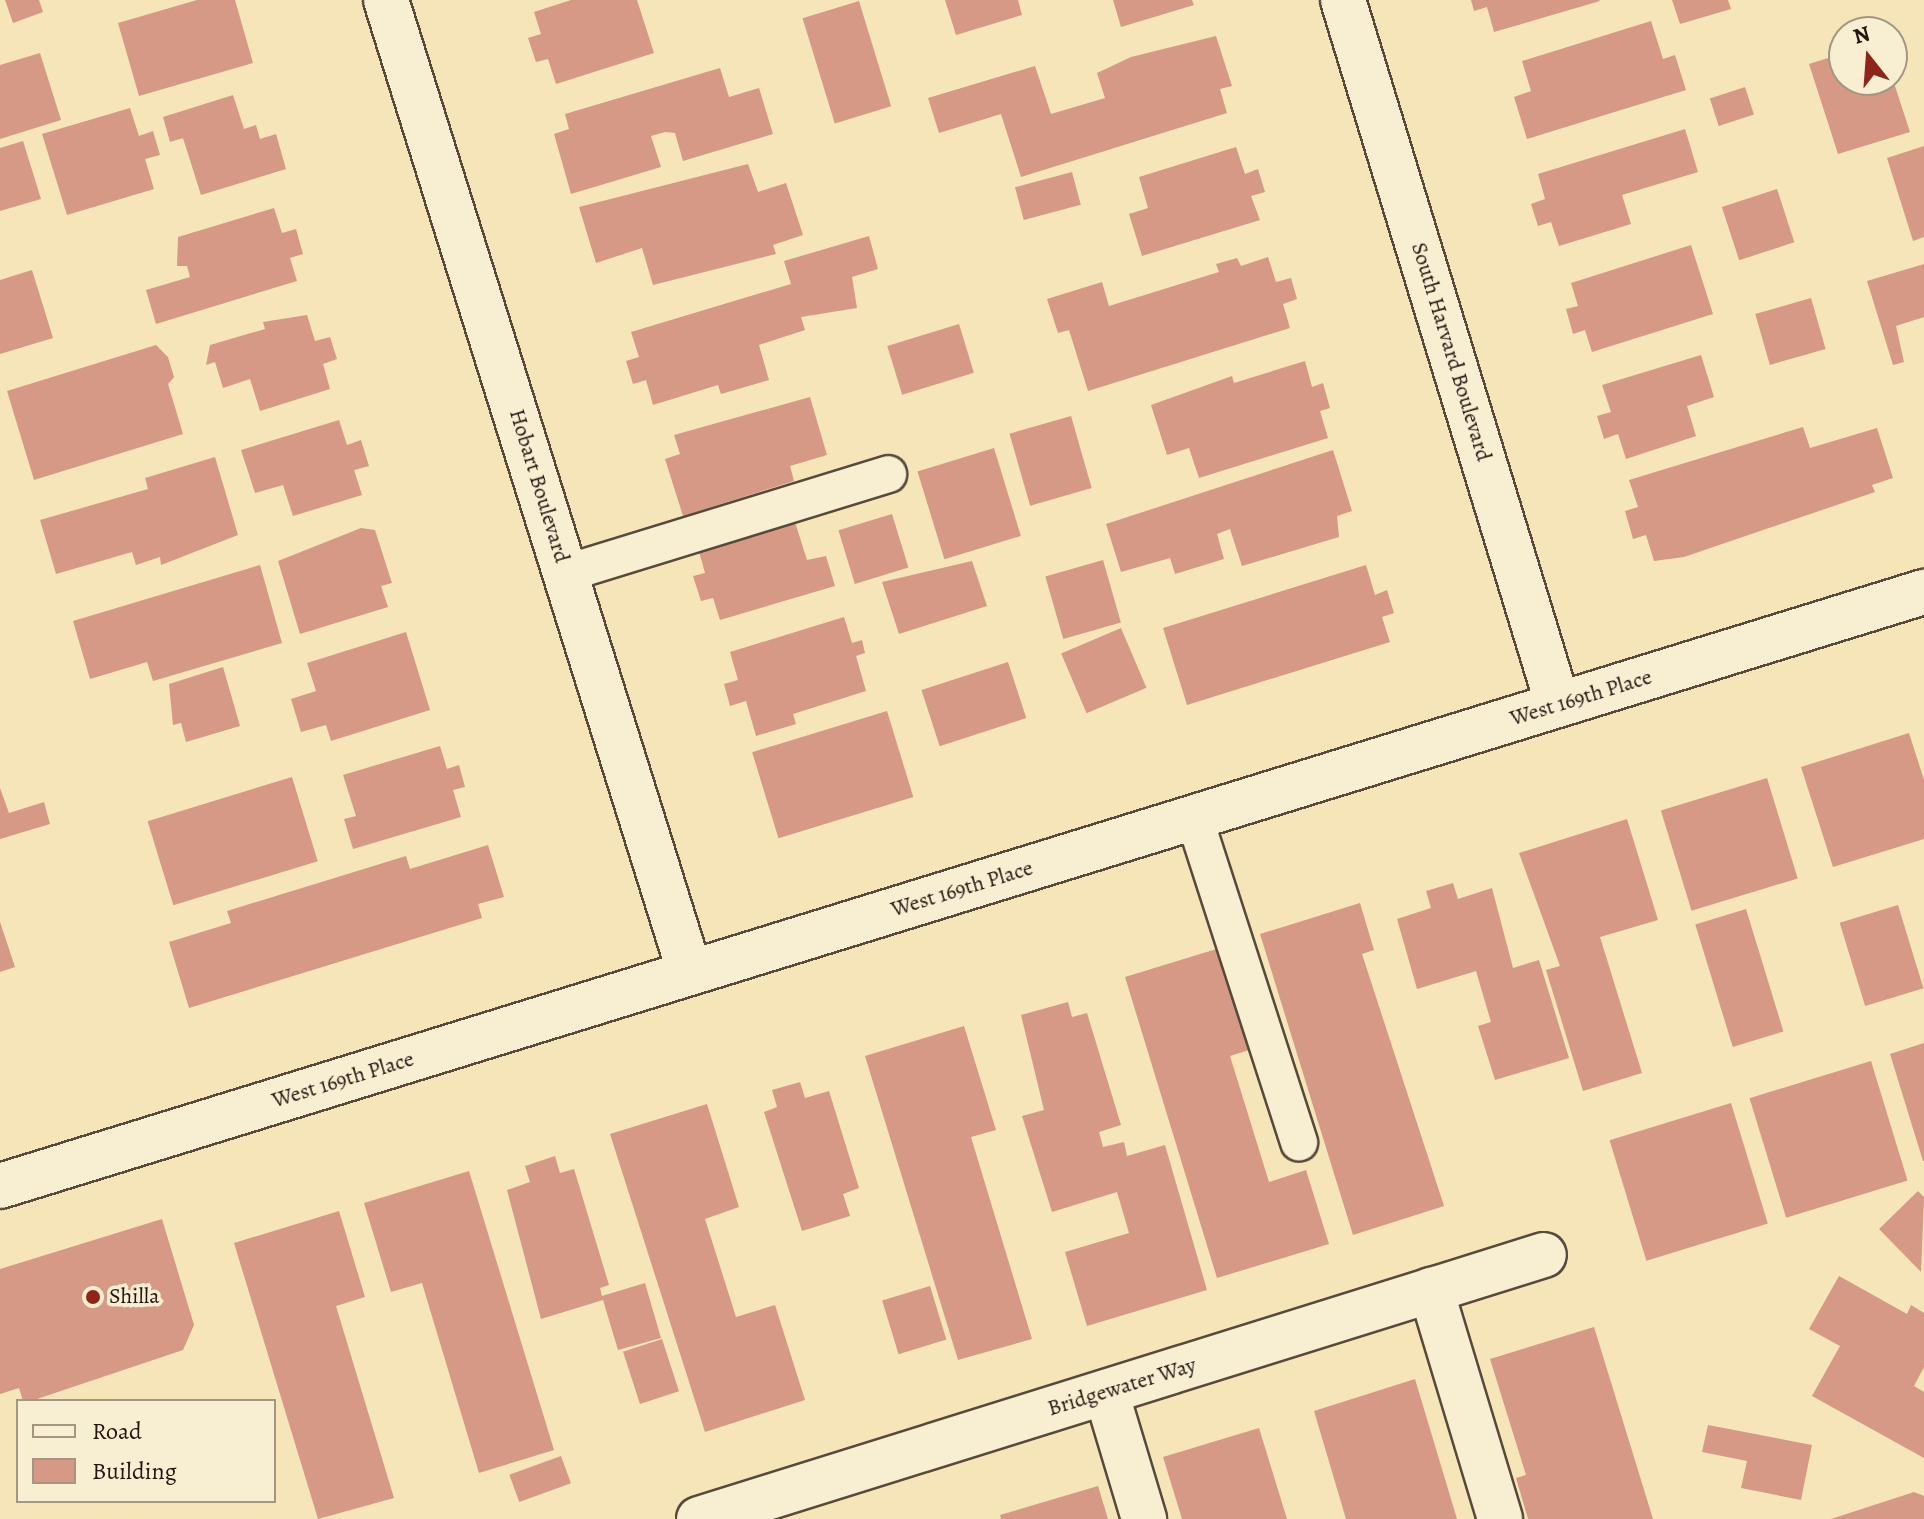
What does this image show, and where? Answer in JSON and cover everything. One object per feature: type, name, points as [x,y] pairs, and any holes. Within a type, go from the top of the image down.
[{"type":"street","name":"Hobart Boulevard","points":[[386,0],[690,973]]},
{"type":"street","name":"South Harvard Boulevard","points":[[1343,0],[1558,705]]},
{"type":"street","name":"West 169th Place","points":[[0,1186],[1924,592]]},
{"type":"street","name":"Bridgewater Way","points":[[699,1519],[795,1505],[1106,1392],[1544,1255]]},
{"type":"street","points":[[1431,1290],[1500,1519]]},
{"type":"street","points":[[1106,1392],[1144,1519]]},
{"type":"lane","points":[[567,573],[888,474]]},
{"type":"lane","points":[[1194,817],[1299,1142]]},
{"type":"building","points":[[5,0],[39,0],[43,12],[13,23]]},
{"type":"building","points":[[197,0],[235,0],[253,63],[139,96],[118,23]]},
{"type":"building","points":[[571,0],[637,0],[654,53],[556,84],[548,59],[536,62],[528,38],[541,34],[534,12]]},
{"type":"building","points":[[945,0],[1018,0],[1022,15],[956,35]]},
{"type":"building","points":[[1113,0],[1192,0],[1194,5],[1121,27]]},
{"type":"building","points":[[1471,0],[1600,1],[1494,32],[1487,7],[1474,11]]},
{"type":"building","points":[[1672,0],[1728,0],[1731,9],[1680,24]]},
{"type":"building","points":[[859,1],[891,106],[835,123],[803,18]]},
{"type":"building","points":[[1651,21],[1663,59],[1675,55],[1686,90],[1527,139],[1514,97],[1531,91],[1522,61]]},
{"type":"building","points":[[1216,36],[1232,86],[1220,89],[1227,113],[1021,177],[1001,114],[939,133],[928,98],[1035,66],[1051,114],[1105,98],[1097,73],[1131,57]]},
{"type":"building","points":[[40,53],[61,120],[0,139],[0,65]]},
{"type":"building","points":[[1828,58],[1828,96],[1898,96],[1910,132],[1838,154],[1809,64]]},
{"type":"building","points":[[720,68],[729,97],[759,88],[773,134],[683,161],[675,133],[651,136],[661,167],[571,194],[554,134],[569,129],[565,114]]},
{"type":"building","points":[[1745,87],[1754,115],[1719,126],[1710,98]]},
{"type":"building","points":[[233,95],[244,129],[256,125],[260,139],[276,134],[286,169],[201,195],[183,138],[170,142],[163,117]]},
{"type":"building","points":[[130,108],[139,136],[153,131],[160,155],[145,159],[154,189],[67,215],[42,134]]},
{"type":"building","points":[[1685,129],[1698,172],[1622,195],[1631,224],[1559,246],[1551,222],[1538,226],[1531,204],[1545,199],[1538,174]]},
{"type":"building","points":[[23,141],[41,199],[0,211],[0,148]]},
{"type":"building","points":[[1924,146],[1924,237],[1913,241],[1887,158]]},
{"type":"building","points":[[1236,147],[1245,174],[1258,169],[1265,192],[1251,196],[1260,220],[1142,256],[1129,214],[1148,208],[1139,177]]},
{"type":"building","points":[[748,164],[758,192],[786,183],[803,235],[773,245],[776,254],[653,285],[642,248],[596,263],[579,207]]},
{"type":"building","points":[[1072,172],[1081,205],[1024,220],[1015,187]]},
{"type":"building","points":[[1777,189],[1794,242],[1739,260],[1722,207]]},
{"type":"building","points":[[274,208],[282,233],[296,229],[303,254],[290,258],[297,281],[156,324],[146,290],[190,277],[187,266],[177,266],[178,237]]},
{"type":"building","points":[[869,236],[878,269],[852,277],[857,308],[801,317],[805,330],[759,345],[769,380],[721,394],[718,385],[653,405],[646,380],[633,384],[626,361],[639,357],[631,332],[791,284],[784,261]]},
{"type":"building","points":[[1691,245],[1713,314],[1592,352],[1585,330],[1573,334],[1566,309],[1578,306],[1571,283]]},
{"type":"building","points":[[1268,257],[1276,282],[1291,278],[1297,299],[1283,304],[1290,328],[1088,391],[1069,330],[1058,333],[1047,299],[1102,282],[1109,306],[1219,272],[1216,264],[1237,258],[1241,266]]},
{"type":"building","points":[[1924,264],[1924,317],[1896,326],[1904,362],[1893,365],[1867,281]]},
{"type":"building","points":[[32,270],[53,338],[0,354],[0,280]]},
{"type":"building","points":[[1811,298],[1826,349],[1770,365],[1755,314]]},
{"type":"building","points":[[307,315],[315,341],[330,337],[337,359],[323,364],[330,389],[260,411],[250,379],[223,388],[215,362],[206,365],[210,345],[265,329],[263,322]]},
{"type":"building","points":[[959,324],[974,373],[902,395],[887,346]]},
{"type":"building","points":[[156,345],[168,357],[174,377],[168,384],[183,434],[34,480],[7,391]]},
{"type":"building","points":[[1701,355],[1714,397],[1687,406],[1696,436],[1626,459],[1618,434],[1604,439],[1597,416],[1611,412],[1602,385]]},
{"type":"building","points":[[1305,361],[1312,387],[1323,383],[1330,408],[1320,411],[1328,438],[1199,478],[1189,448],[1167,455],[1151,405],[1232,376],[1234,383]]},
{"type":"building","points":[[810,397],[827,455],[790,466],[794,481],[683,516],[665,459],[680,454],[674,435]]},
{"type":"building","points":[[1071,416],[1092,488],[1030,506],[1009,434]]},
{"type":"building","points":[[339,420],[347,445],[361,440],[369,466],[354,470],[362,495],[293,516],[283,485],[255,493],[241,450]]},
{"type":"building","points":[[1803,427],[1810,448],[1877,428],[1893,478],[1872,485],[1875,492],[1684,557],[1654,561],[1646,535],[1633,539],[1625,511],[1638,507],[1629,480]]},
{"type":"building","points":[[994,448],[1021,536],[944,559],[917,471]]},
{"type":"building","points":[[1333,450],[1352,511],[1337,516],[1339,537],[1242,566],[1230,529],[1217,534],[1224,559],[1175,574],[1170,558],[1121,572],[1106,524]]},
{"type":"building","points":[[215,457],[238,535],[161,565],[160,557],[136,565],[132,552],[56,574],[40,520],[148,489],[145,478]]},
{"type":"building","points":[[892,514],[908,568],[855,584],[838,530]]},
{"type":"building","points":[[794,519],[807,560],[826,556],[835,586],[720,620],[713,598],[701,601],[693,576],[705,573],[698,548]]},
{"type":"building","points":[[361,528],[375,530],[392,583],[381,586],[388,607],[300,634],[278,561]]},
{"type":"building","points":[[1103,560],[1121,622],[1063,639],[1045,577]]},
{"type":"building","points":[[972,561],[987,606],[899,634],[882,582]]},
{"type":"building","points":[[260,565],[282,643],[153,681],[147,662],[90,679],[73,621]]},
{"type":"building","points":[[1366,565],[1375,595],[1387,590],[1394,613],[1382,617],[1390,642],[1187,705],[1163,628]]},
{"type":"building","points":[[844,617],[852,643],[862,640],[865,653],[856,656],[866,691],[793,714],[796,724],[756,736],[746,701],[730,706],[724,684],[738,680],[730,652]]},
{"type":"building","points":[[1121,628],[1146,688],[1087,713],[1061,653]]},
{"type":"building","points":[[406,632],[430,710],[331,741],[326,725],[301,732],[291,699],[316,691],[307,663]]},
{"type":"building","points":[[1008,662],[1026,718],[940,746],[921,690]]},
{"type":"building","points":[[223,667],[240,726],[186,742],[181,723],[173,725],[169,684]]},
{"type":"building","points":[[887,711],[913,797],[778,838],[752,752]]},
{"type":"building","points":[[1909,733],[1924,780],[1924,839],[1833,867],[1801,767]]},
{"type":"building","points":[[440,746],[447,769],[459,765],[465,787],[453,790],[461,817],[353,849],[344,819],[356,816],[343,775]]},
{"type":"building","points":[[292,777],[318,861],[173,905],[148,821]]},
{"type":"building","points":[[1767,778],[1798,878],[1692,911],[1661,810]]},
{"type":"building","points":[[0,788],[9,813],[44,802],[50,824],[0,839]]},
{"type":"building","points":[[1627,819],[1658,920],[1600,937],[1642,1073],[1583,1091],[1546,970],[1560,966],[1519,853]]},
{"type":"building","points":[[488,845],[504,897],[478,904],[482,918],[189,1008],[169,942],[231,923],[227,911],[406,856],[410,869]]},
{"type":"building","points":[[1453,883],[1458,899],[1492,888],[1513,968],[1539,960],[1569,1058],[1495,1080],[1478,1026],[1491,1022],[1476,971],[1417,989],[1397,919],[1431,908],[1426,891]]},
{"type":"building","points":[[1360,903],[1374,950],[1362,954],[1444,1206],[1353,1235],[1260,934]]},
{"type":"building","points":[[1898,905],[1923,988],[1865,1006],[1840,923]]},
{"type":"building","points":[[1746,909],[1783,1031],[1733,1047],[1695,924]]},
{"type":"building","points":[[0,922],[15,967],[0,972]]},
{"type":"building","points":[[1223,947],[1262,1046],[1230,1056],[1269,1182],[1306,1170],[1329,1244],[1217,1278],[1125,977]]},
{"type":"building","points":[[1068,1002],[1072,1017],[1087,1013],[1121,1125],[1099,1132],[1103,1147],[1124,1142],[1127,1156],[1165,1145],[1207,1290],[1087,1326],[1065,1252],[1129,1233],[1117,1192],[1052,1212],[1022,1116],[1044,1110],[1021,1015]]},
{"type":"building","points":[[964,1026],[996,1130],[971,1137],[1032,1339],[958,1360],[865,1056]]},
{"type":"building","points":[[1924,1043],[1924,1161],[1923,1161],[1890,1054]]},
{"type":"building","points":[[1871,1061],[1908,1181],[1786,1218],[1750,1098]]},
{"type":"building","points":[[800,1082],[805,1098],[829,1091],[859,1188],[843,1194],[850,1216],[802,1231],[764,1112],[777,1107],[772,1090]]},
{"type":"building","points":[[1731,1103],[1768,1223],[1646,1261],[1610,1140]]},
{"type":"building","points":[[707,1104],[739,1207],[705,1219],[736,1317],[775,1305],[805,1400],[705,1432],[610,1134]]},
{"type":"building","points":[[555,1156],[560,1173],[574,1169],[609,1285],[600,1288],[602,1296],[645,1283],[661,1338],[618,1350],[603,1300],[541,1319],[507,1190],[530,1182],[525,1166]]},
{"type":"building","points":[[469,1171],[554,1450],[479,1473],[422,1283],[391,1292],[364,1203]]},
{"type":"building","points":[[1918,1191],[1924,1197],[1921,1272],[1879,1229]]},
{"type":"building","points":[[339,1211],[365,1297],[336,1306],[394,1498],[318,1519],[234,1243]]},
{"type":"building","name":"Shilla","points":[[162,1219],[194,1325],[183,1350],[37,1399],[22,1399],[19,1388],[0,1394],[0,1269]]},
{"type":"building","points":[[1839,1276],[1907,1314],[1911,1305],[1924,1313],[1924,1367],[1914,1386],[1924,1392],[1924,1458],[1812,1396],[1840,1346],[1809,1329]]},
{"type":"building","points":[[930,1286],[946,1340],[899,1354],[882,1301]]},
{"type":"building","points":[[1594,1327],[1653,1519],[1528,1519],[1516,1478],[1526,1475],[1490,1359]]},
{"type":"building","points":[[662,1339],[679,1391],[640,1404],[623,1352]]},
{"type":"building","points":[[1415,1379],[1457,1519],[1346,1519],[1314,1411]]},
{"type":"building","points":[[1708,1425],[1812,1445],[1801,1500],[1741,1488],[1747,1461],[1702,1452]]},
{"type":"building","points":[[1259,1428],[1287,1519],[1182,1519],[1163,1457]]},
{"type":"building","points":[[561,1456],[571,1483],[519,1502],[509,1475]]},
{"type":"building","points":[[1098,1486],[1108,1519],[1001,1519],[1000,1515]]},
{"type":"building","points":[[1914,1492],[1924,1496],[1924,1519],[1831,1519]]},
{"type":"place","name":"Shilla","points":[[93,1297]]}]
